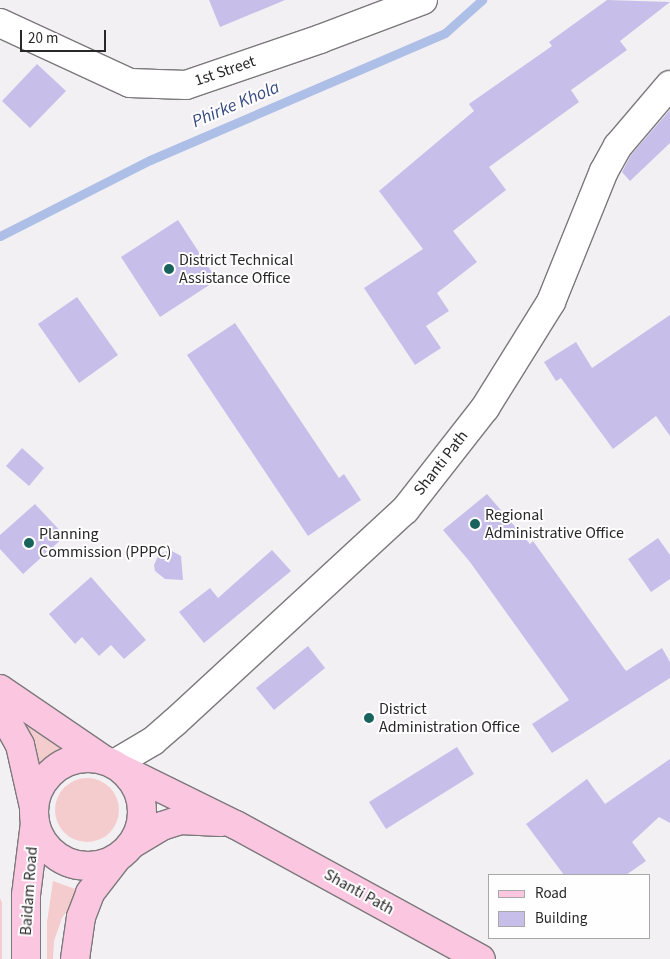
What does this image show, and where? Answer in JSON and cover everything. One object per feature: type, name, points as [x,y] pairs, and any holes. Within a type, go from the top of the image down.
[{"type":"main road","points":[[0,689],[114,765],[133,780],[142,806],[139,832],[90,893],[82,917],[75,959]]},
{"type":"main road","name":"Baidam Road","points":[[0,709],[20,745],[34,815],[49,850],[74,864],[89,867],[125,851]]},
{"type":"main road","name":"Baidam Road","points":[[26,959],[26,895],[34,815],[41,784],[57,766],[80,757],[114,765]]},
{"type":"main road","name":"Shanti Path","points":[[114,765],[236,825],[481,959]]},
{"type":"main road","name":"Shanti Path","points":[[125,851],[162,826],[180,820],[236,825]]},
{"type":"street","name":"1st Street","points":[[0,24],[130,82],[186,85],[320,39],[423,0]]},
{"type":"street","name":"Shanti Path","points":[[114,765],[153,741],[175,722],[405,510],[485,408],[546,310],[613,154],[655,100],[670,85]]},
{"type":"shaded area","points":[[16,717],[66,753],[52,758],[34,775]]},
{"type":"shaded area","points":[[81,778],[93,778],[110,787],[117,798],[119,810],[117,822],[110,833],[93,842],[81,842],[69,837],[60,828],[55,816],[55,804],[60,792],[69,783]]},
{"type":"shaded area","points":[[53,881],[81,891],[62,918],[54,941],[53,959],[47,959],[47,922]]},
{"type":"shaded area","points":[[0,898],[2,903],[2,959],[0,959]]},
{"type":"building","points":[[209,0],[285,0],[220,27]]},
{"type":"building","points":[[607,0],[670,2],[620,41],[627,50],[571,90],[579,102],[489,167],[506,190],[453,231],[477,262],[437,293],[449,311],[426,326],[441,348],[415,365],[364,288],[423,249],[379,191],[474,111],[469,104],[552,46],[549,42]]},
{"type":"building","points":[[37,64],[66,91],[30,128],[2,101]]},
{"type":"building","points":[[670,110],[670,143],[630,181],[622,172],[631,155]]},
{"type":"building","name":"District Technical Assistance Office","points":[[178,220],[217,280],[160,317],[121,257]]},
{"type":"building","points":[[77,297],[118,355],[79,383],[38,324]]},
{"type":"building","points":[[670,315],[670,436],[656,416],[613,449],[561,378],[556,381],[544,362],[576,342],[592,368]]},
{"type":"building","points":[[235,323],[339,478],[344,474],[361,500],[308,536],[187,355]]},
{"type":"building","points":[[22,448],[44,468],[29,486],[6,466]]},
{"type":"building","points":[[487,494],[530,544],[533,541],[626,671],[662,648],[670,662],[670,678],[552,753],[532,724],[569,700],[470,562],[443,530]]},
{"type":"building","name":"Planning Commission (PPPC)","points":[[35,504],[65,536],[23,574],[0,549],[0,535]]},
{"type":"building","points":[[658,538],[670,555],[670,579],[651,592],[628,559]]},
{"type":"building","points":[[170,550],[181,556],[183,580],[165,579],[155,571],[154,565],[159,554]]},
{"type":"building","points":[[272,550],[291,571],[204,643],[179,612],[210,588],[218,598]]},
{"type":"building","points":[[91,577],[146,640],[124,659],[111,645],[99,656],[82,637],[75,644],[49,614]]},
{"type":"building","points":[[308,646],[325,668],[274,710],[256,688]]},
{"type":"building","points":[[457,747],[474,774],[386,829],[369,802]]},
{"type":"building","points":[[670,759],[670,823],[659,817],[632,842],[646,861],[627,874],[563,874],[526,824],[587,779],[605,804]]},
{"type":"waterway","name":"Phirke Khola","points":[[0,236],[150,160],[445,33],[482,0]]},
{"type":"place","name":"District Technical Assistance Office","points":[[169,269]]},
{"type":"place","name":"Regional Administrative Office","points":[[475,524]]},
{"type":"place","name":"Planning Commission (PPPC)","points":[[29,543]]},
{"type":"place","name":"District Administration Office","points":[[369,718]]}]
